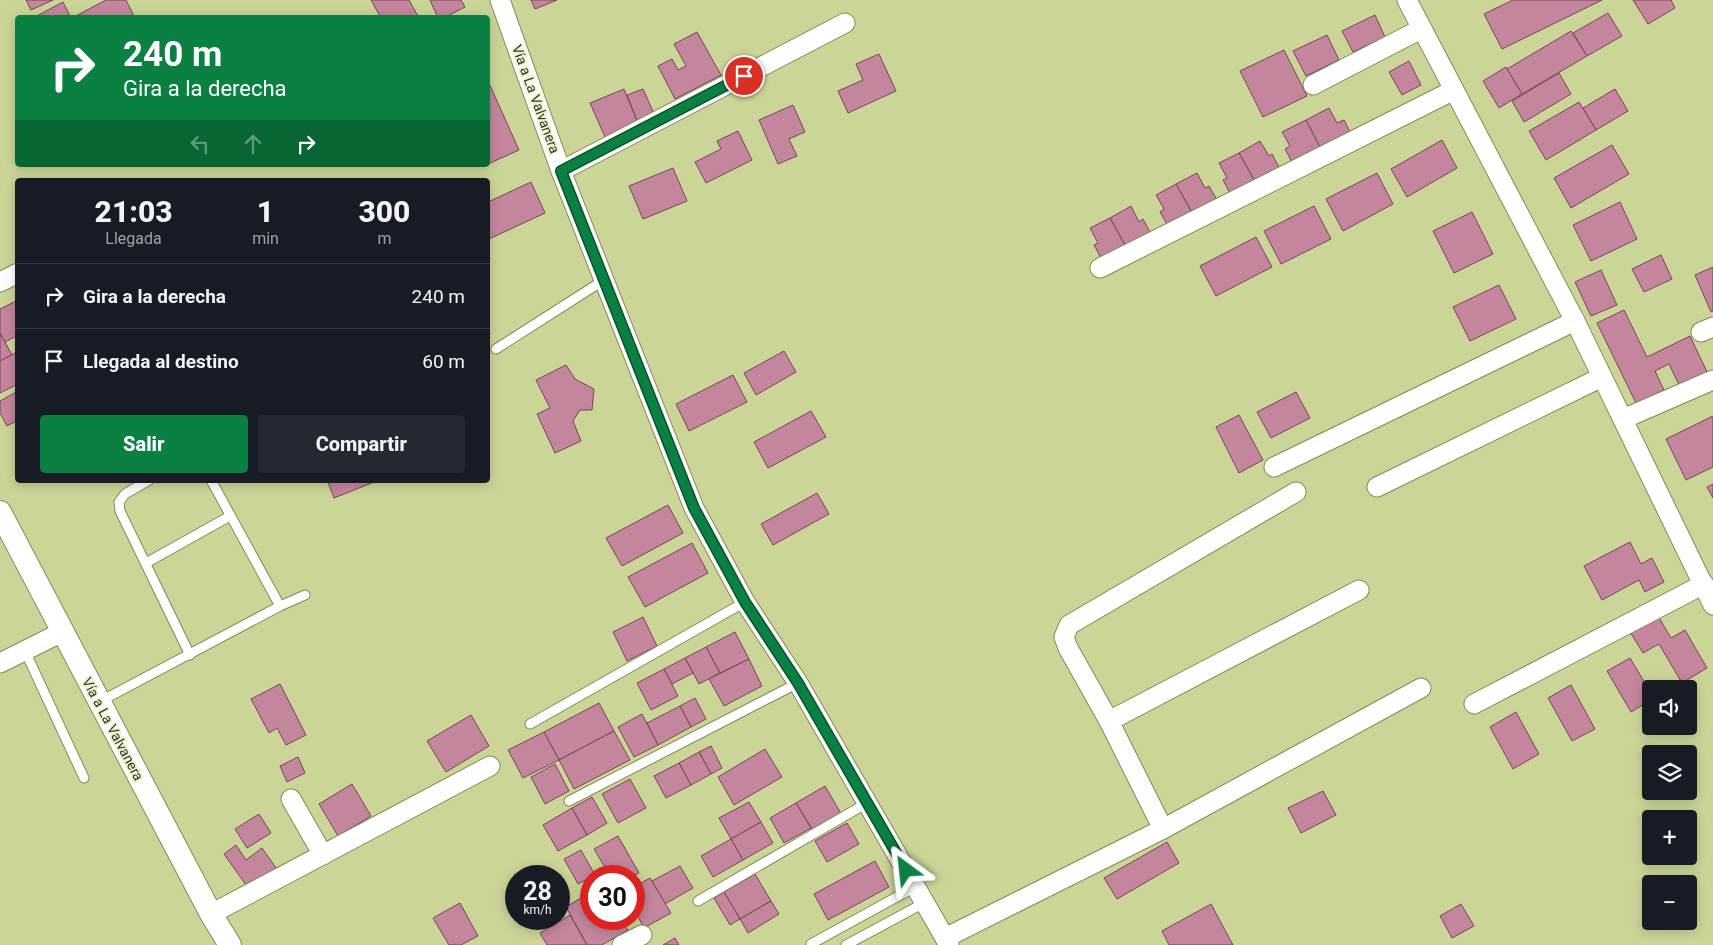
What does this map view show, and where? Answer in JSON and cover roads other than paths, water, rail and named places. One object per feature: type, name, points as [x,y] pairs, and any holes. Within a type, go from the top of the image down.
[{"type":"street","name":"Vía a La Valvanera","points":[[500,0],[561,171],[694,508],[745,602],[798,683],[947,941]]},
{"type":"street","points":[[1407,0],[1575,321],[1713,605]]},
{"type":"street","points":[[561,171],[845,23]]},
{"type":"street","points":[[1313,85],[1421,29]]},
{"type":"street","points":[[1100,268],[1454,90]]},
{"type":"street","points":[[0,282],[15,274]]},
{"type":"street","points":[[1274,467],[1575,321]]},
{"type":"street","points":[[1377,487],[1602,377]]},
{"type":"street","points":[[1623,419],[1713,380]]},
{"type":"street","points":[[1163,829],[1109,721],[1068,648],[1064,636],[1069,625],[1296,492]]},
{"type":"street","name":"Vía a La Valvanera","points":[[0,512],[211,914],[230,945]]},
{"type":"street","points":[[1474,704],[1704,584]]},
{"type":"street","points":[[1109,721],[1359,590]]},
{"type":"street","points":[[0,663],[62,632]]},
{"type":"street","points":[[947,941],[1163,829],[1422,688]]},
{"type":"street","points":[[211,914],[490,766]]},
{"type":"street","points":[[292,799],[323,855]]},
{"type":"street","points":[[622,945],[642,935]]},
{"type":"lane","points":[[496,349],[576,296],[604,280]]},
{"type":"lane","points":[[144,483],[125,494],[119,502],[120,511],[190,655]]},
{"type":"lane","points":[[213,483],[280,606]]},
{"type":"lane","points":[[146,563],[230,516]]},
{"type":"lane","points":[[99,702],[280,606],[305,595]]},
{"type":"lane","points":[[530,724],[745,602]]},
{"type":"lane","points":[[25,651],[84,778]]},
{"type":"lane","points":[[569,801],[798,683]]},
{"type":"lane","points":[[698,901],[867,804]]},
{"type":"lane","points":[[810,944],[920,895]]},
{"type":"lane","points":[[846,945],[920,895]]}]
